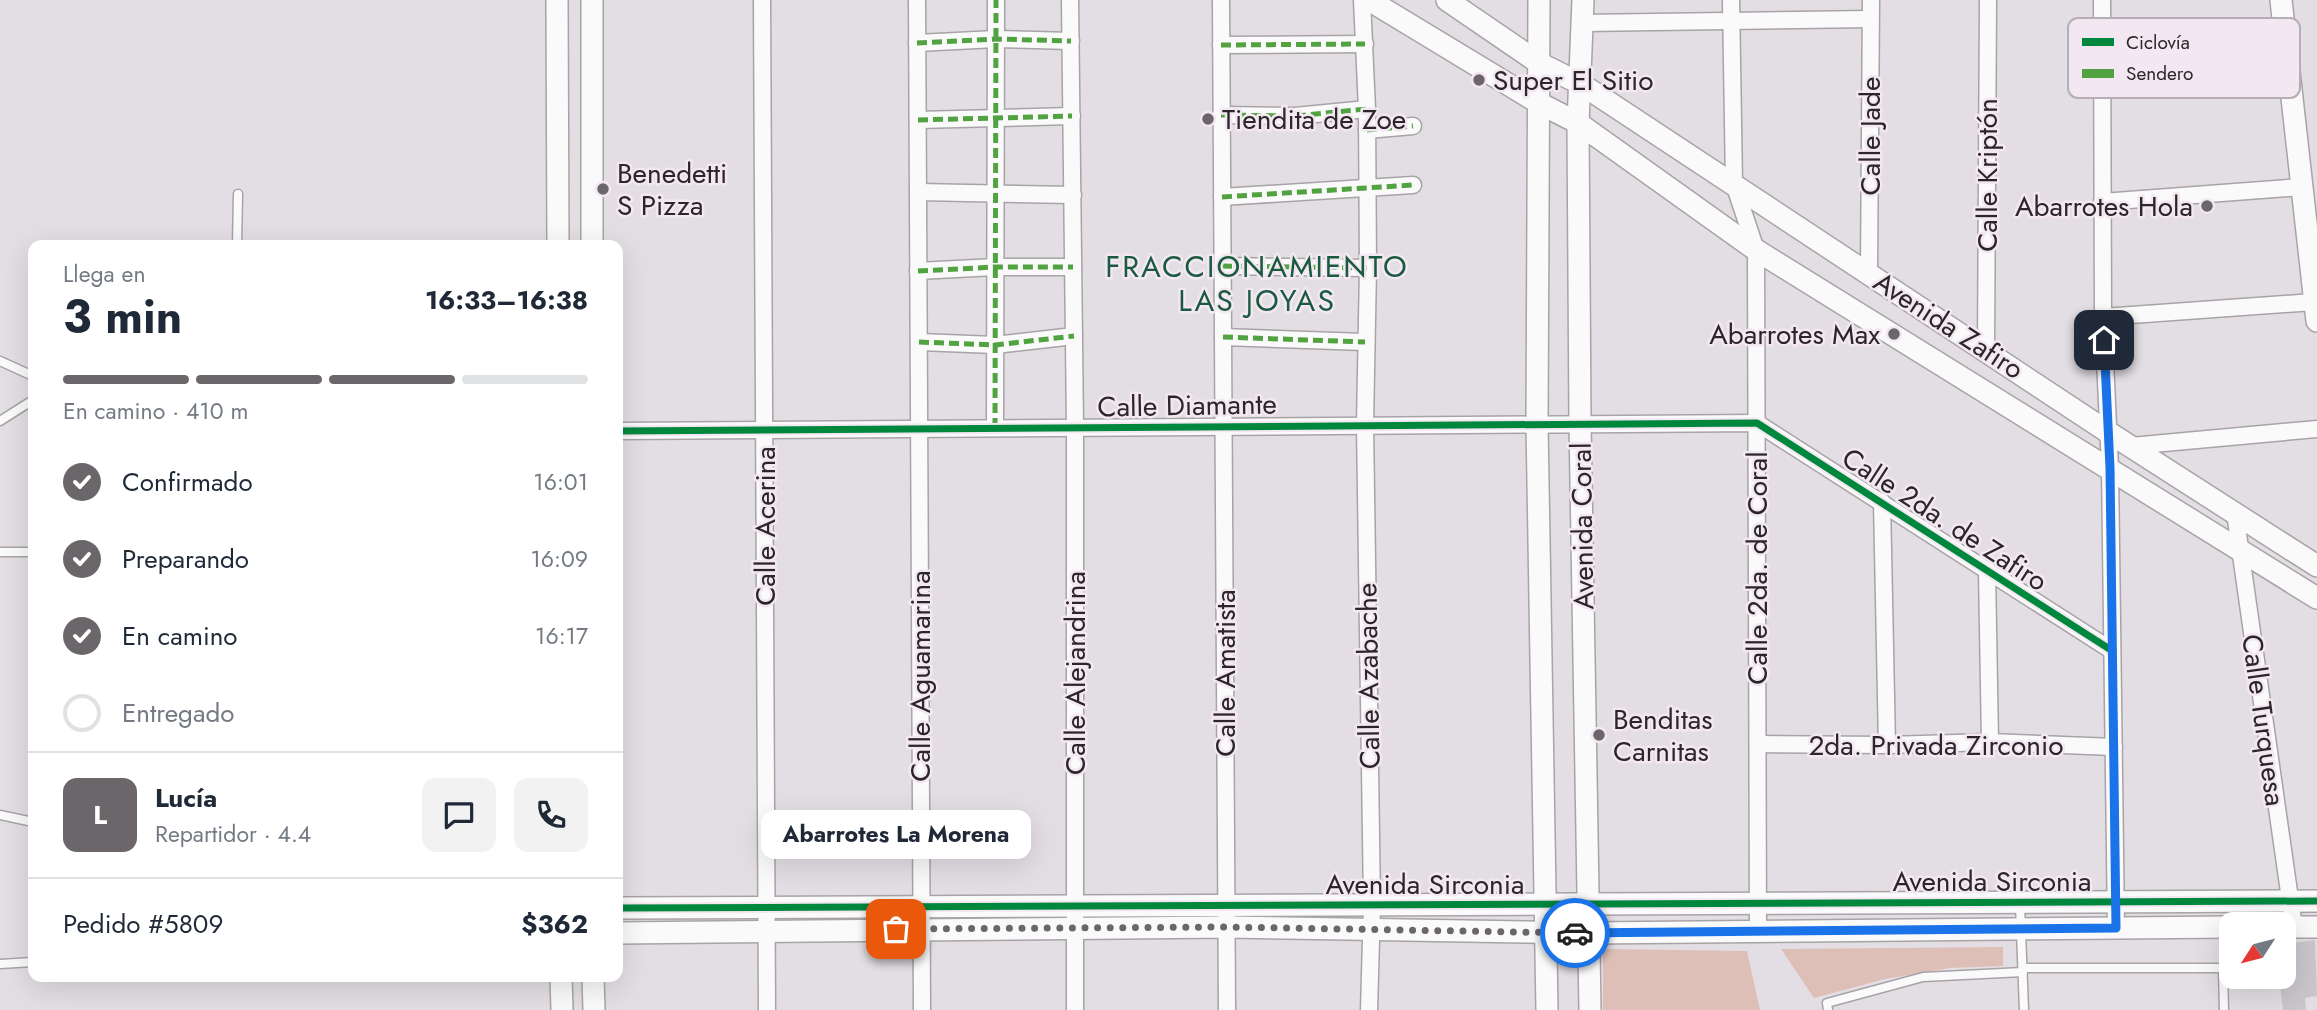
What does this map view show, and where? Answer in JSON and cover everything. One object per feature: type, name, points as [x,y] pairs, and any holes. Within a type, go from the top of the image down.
[{"type":"street","points":[[557,0],[558,240]]},
{"type":"street","points":[[592,0],[592,240]]},
{"type":"street","name":"Calle Acerina","points":[[762,0],[767,1010]]},
{"type":"street","name":"Calle Aguamarina","points":[[917,0],[922,1010]]},
{"type":"street","points":[[995,428],[996,0]]},
{"type":"street","name":"Calle Alejandrina","points":[[1070,0],[1075,427],[1075,1010]]},
{"type":"street","name":"Calle Amatista","points":[[1221,0],[1227,1010]]},
{"type":"street","name":"Calle Azabache","points":[[1362,0],[1367,109],[1365,424],[1371,905],[1369,1010]]},
{"type":"street","name":"Avenida Zafiro","points":[[1369,0],[1539,103],[1578,123],[1756,250],[2317,598]]},
{"type":"street","name":"Avenida Zafiro","points":[[1447,0],[1539,63],[1581,85],[1869,272],[2108,432],[2317,566]]},
{"type":"street","name":"Avenida Coral","points":[[1539,0],[1537,424],[1547,1010]]},
{"type":"street","name":"Avenida Coral","points":[[1583,0],[1578,123],[1580,423],[1590,1010]]},
{"type":"street","name":"Calle 2da. de Coral","points":[[1731,0],[1734,184],[1756,250],[1758,930]]},
{"type":"street","name":"Calle Jade","points":[[1869,272],[1871,0]]},
{"type":"street","name":"Calle Kriptón","points":[[1986,350],[1988,0]]},
{"type":"street","points":[[2102,0],[2102,18]]},
{"type":"street","points":[[2281,0],[2283,18]]},
{"type":"street","points":[[1583,23],[1870,19]]},
{"type":"street","points":[[917,43],[996,39],[1071,41]]},
{"type":"street","points":[[1221,45],[1364,44]]},
{"type":"street","points":[[2102,98],[2103,317],[2110,468],[2116,928]]},
{"type":"street","points":[[2103,317],[2316,311],[2291,98]]},
{"type":"street","points":[[1222,115],[1295,116],[1367,109]]},
{"type":"street","points":[[918,120],[1072,116]]},
{"type":"street","points":[[1367,130],[1413,126]]},
{"type":"street","points":[[1222,197],[1413,185]]},
{"type":"street","points":[[2102,202],[2301,187]]},
{"type":"street","points":[[918,192],[1073,195]]},
{"type":"street","points":[[1222,266],[1368,268]]},
{"type":"street","points":[[919,271],[1073,267]]},
{"type":"street","points":[[919,342],[995,345],[1074,337]]},
{"type":"street","points":[[1223,337],[1366,342]]},
{"type":"street","name":"Calle Diamante","points":[[623,430],[1757,422]]},
{"type":"street","name":"Calle 2da. de Zafiro","points":[[1757,422],[2111,650]]},
{"type":"street","points":[[2131,446],[2317,429]]},
{"type":"street","points":[[1882,502],[1888,745]]},
{"type":"street","name":"Calle Turquesa","points":[[2235,513],[2290,912]]},
{"type":"street","points":[[1987,571],[1990,742]]},
{"type":"street","name":"2da. Privada Zirconio","points":[[1758,744],[1888,745],[1990,742],[2113,747]]},
{"type":"street","name":"Avenida Sirconia","points":[[623,933],[1074,929],[1371,905],[2317,901]]},
{"type":"street","name":"Avenida Sirconia","points":[[623,908],[1076,906],[1370,930],[1590,933],[2219,927]]},
{"type":"street","points":[[2296,927],[2317,927]]},
{"type":"street","points":[[562,982],[562,1010]]},
{"type":"street","points":[[593,982],[594,1010]]},
{"type":"lane","points":[[237,240],[238,194]]},
{"type":"lane","points":[[0,361],[28,374]]},
{"type":"lane","points":[[0,421],[28,403]]},
{"type":"lane","points":[[0,552],[28,552]]},
{"type":"lane","points":[[0,815],[28,821]]},
{"type":"lane","points":[[2020,902],[2024,1010]]},
{"type":"lane","points":[[0,964],[28,962]]},
{"type":"lane","points":[[1828,1010],[1827,1003],[1923,977],[2023,970],[2224,968],[2224,1010]]},
{"type":"shaded area","points":[[2003,947],[2003,966],[1950,968],[1885,979],[1814,998],[1781,949]]},
{"type":"shaded area","points":[[1603,949],[1747,951],[1760,1010],[1603,1010]]},
{"type":"building","points":[[2315,940],[2317,996],[2305,998],[2306,1010],[2283,1010],[2281,989],[2296,989],[2296,942]]},
{"type":"marked path","points":[[995,428],[996,0]]},
{"type":"marked path","points":[[917,43],[996,39],[1071,41]]},
{"type":"marked path","points":[[1221,45],[1365,44]]},
{"type":"marked path","points":[[1221,115],[1295,116],[1367,109]]},
{"type":"marked path","points":[[918,120],[1072,116]]},
{"type":"marked path","points":[[1367,130],[1413,126]]},
{"type":"marked path","points":[[1222,197],[1413,185]]},
{"type":"marked path","points":[[1222,266],[1368,268]]},
{"type":"marked path","points":[[918,271],[1073,267]]},
{"type":"marked path","points":[[919,342],[995,345],[1074,336]]},
{"type":"marked path","points":[[1223,337],[1365,342]]},
{"type":"cycle path","points":[[623,431],[1757,423],[2111,650]]},
{"type":"cycle path","points":[[623,908],[2317,901]]},
{"type":"way so far","points":[[896,929],[1227,927],[1575,933]]},
{"type":"place","name":"Super El Sitio","points":[[1479,80]]},
{"type":"place","name":"Tiendita de Zoe","points":[[1208,119]]},
{"type":"place","name":"Benedetti S Pizza","points":[[603,189]]},
{"type":"place","name":"Abarrotes Hola","points":[[2207,206]]},
{"type":"place","name":"Abarrotes Max","points":[[1894,334]]},
{"type":"place","name":"Benditas Carnitas","points":[[1599,735]]},
{"type":"place","name":"Abarrotes La Morena","points":[[896,929]]},
{"type":"district","name":"FRACCIONAMIENTO LAS JOYAS","points":[[1257,284]]},
{"type":"route","points":[[1575,933],[2116,928],[2110,468],[2104,340]]}]
